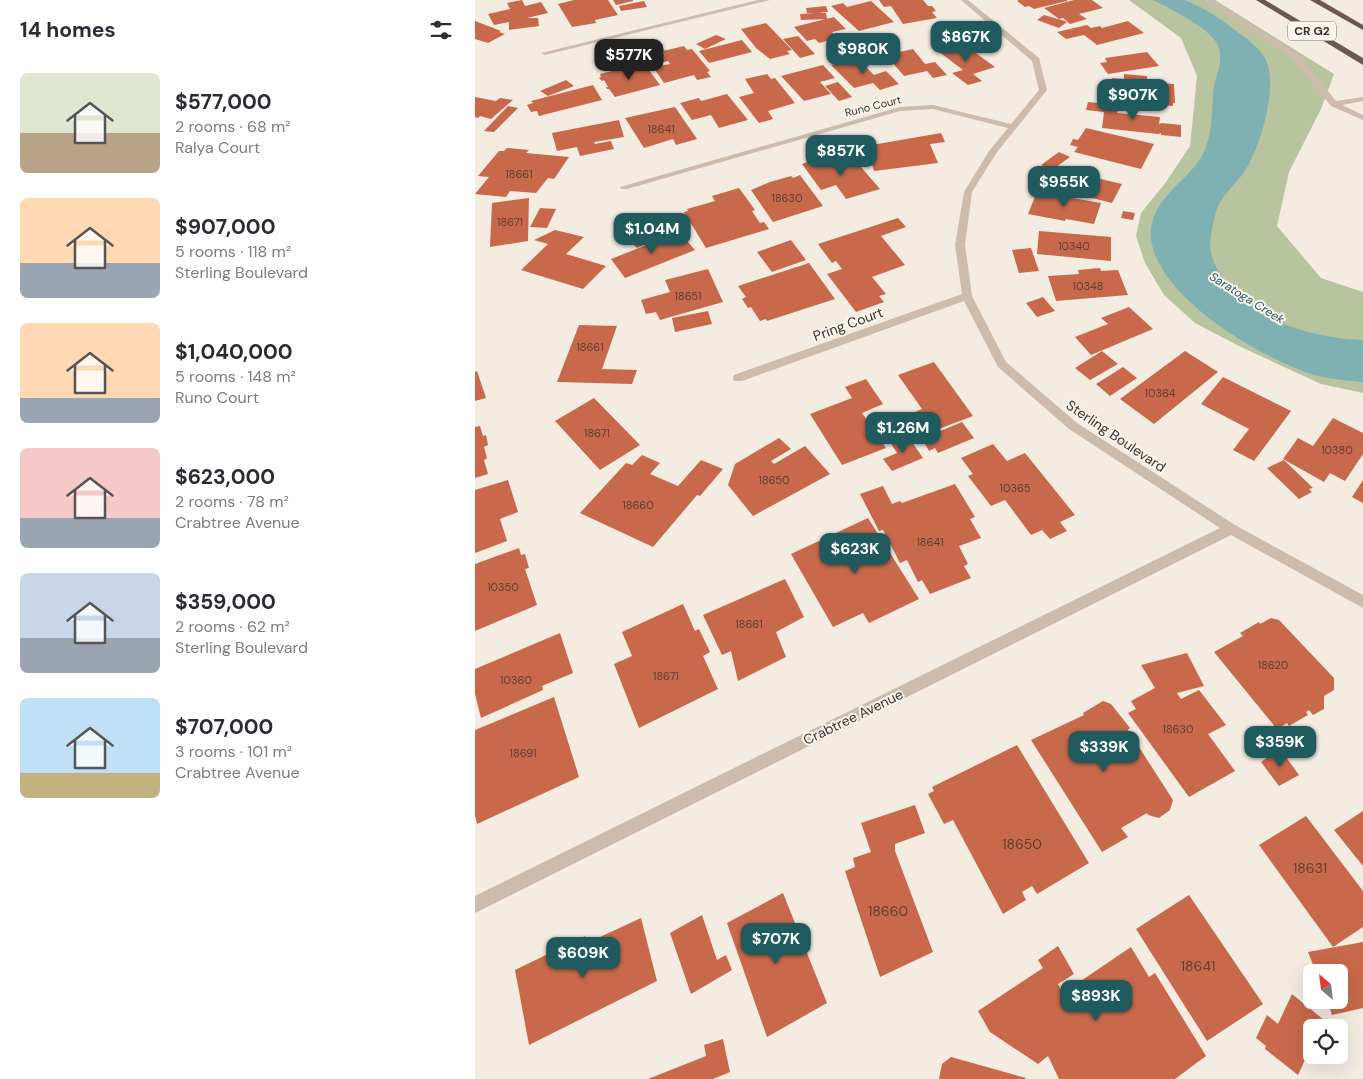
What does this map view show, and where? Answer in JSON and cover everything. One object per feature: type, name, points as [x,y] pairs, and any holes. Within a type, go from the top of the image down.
[{"type":"highway","name":"CR G2","points":[[1260,0],[1363,62]]},
{"type":"highway","name":"CR G2","points":[[1315,0],[1363,28]]},
{"type":"street","points":[[545,53],[767,0]]},
{"type":"street","name":"Sterling Boulevard","points":[[964,0],[1036,60],[1043,90],[993,151],[968,192],[960,245],[967,296],[1002,364],[1073,426],[1231,529],[1363,602]]},
{"type":"street","points":[[1207,0],[1294,55],[1334,104],[1363,118]]},
{"type":"street","points":[[1334,104],[1363,99]]},
{"type":"street","name":"Runo Court","points":[[624,187],[899,109],[933,108],[1014,127]]},
{"type":"street","name":"Pring Court","points":[[738,378],[967,296]]},
{"type":"street","name":"Crabtree Avenue","points":[[475,905],[1231,529]]},
{"type":"green space","points":[[1129,0],[1215,0],[1334,74],[1321,109],[1289,172],[1277,226],[1321,278],[1363,292],[1363,393],[1321,384],[1241,347],[1195,323],[1164,295],[1145,263],[1136,236],[1141,213],[1166,182],[1190,146],[1197,76],[1181,38]]},
{"type":"water","points":[[1153,0],[1184,0],[1211,13],[1256,47],[1266,60],[1269,71],[1269,100],[1257,146],[1246,169],[1224,196],[1217,208],[1210,241],[1212,257],[1222,277],[1237,295],[1254,309],[1274,320],[1319,334],[1363,340],[1363,382],[1318,376],[1269,356],[1213,321],[1187,300],[1167,277],[1154,253],[1151,229],[1153,218],[1171,191],[1200,159],[1208,142],[1214,86],[1220,56],[1217,44],[1204,30],[1187,18]]},
{"type":"building","points":[[522,0],[525,6],[541,2],[548,13],[527,18],[538,18],[539,26],[509,30],[509,22],[494,25],[488,14],[510,9],[507,3]]},
{"type":"building","points":[[574,0],[608,0],[618,15],[595,20],[596,23],[572,27],[558,4]]},
{"type":"building","points":[[613,0],[633,0],[633,1],[616,5]]},
{"type":"building","points":[[879,0],[923,0],[936,11],[932,12],[937,18],[903,24],[891,6],[884,7]]},
{"type":"building","points":[[1074,0],[1092,0],[1103,8],[1079,14],[1087,19],[1070,24],[1063,18],[1059,19],[1044,8]]},
{"type":"building","points":[[644,1],[647,7],[621,11],[619,6]]},
{"type":"building","points":[[871,1],[894,22],[859,31],[831,6],[843,3],[847,7]]},
{"type":"building","points":[[1017,1],[1067,1],[1034,9],[1029,6],[1025,7]]},
{"type":"building","points":[[826,6],[828,12],[819,12],[826,13],[827,19],[801,20],[800,14],[814,13],[807,13],[806,8]]},
{"type":"building","points":[[1044,15],[1067,22],[1059,28],[1037,20]]},
{"type":"building","points":[[834,17],[846,29],[832,32],[837,38],[819,43],[815,39],[807,41],[794,27]]},
{"type":"building","points":[[475,21],[505,34],[488,43],[475,39]]},
{"type":"building","points":[[1128,21],[1144,33],[1097,45],[1084,35],[1066,39],[1057,32],[1087,25],[1091,28],[1100,26],[1102,28]]},
{"type":"building","points":[[766,23],[792,50],[787,51],[790,54],[770,59],[756,48],[741,29]]},
{"type":"building","points":[[716,35],[726,39],[705,49],[696,44]]},
{"type":"building","points":[[798,36],[815,54],[800,58],[783,39]]},
{"type":"building","points":[[742,40],[752,52],[709,63],[699,51]]},
{"type":"building","points":[[962,43],[995,67],[973,74],[982,81],[968,85],[952,73],[963,70],[938,51]]},
{"type":"building","points":[[684,46],[687,50],[692,49],[710,71],[707,72],[711,77],[697,80],[694,75],[664,83],[653,67],[670,64],[668,61],[653,65],[645,52],[660,49],[665,56],[663,51]]},
{"type":"building","points":[[913,49],[925,64],[935,62],[947,75],[933,78],[927,71],[904,76],[886,55]]},
{"type":"building","points":[[1147,52],[1159,66],[1108,74],[1100,63],[1107,62],[1105,58]]},
{"type":"building","points":[[634,56],[633,59],[638,59],[638,65],[609,67],[610,57]]},
{"type":"building","points":[[857,58],[874,75],[886,71],[899,84],[880,90],[873,83],[854,88],[831,65]]},
{"type":"building","points":[[823,65],[835,78],[820,82],[831,94],[804,101],[781,76]]},
{"type":"building","points":[[646,66],[660,85],[615,97],[607,89],[606,87],[608,87],[604,80],[602,81],[599,78],[601,77],[600,74],[629,67],[632,70]]},
{"type":"building","points":[[767,74],[771,79],[775,78],[795,103],[768,111],[773,119],[759,123],[739,97],[754,93],[745,79]]},
{"type":"building","points":[[1124,74],[1147,76],[1147,82],[1174,84],[1175,103],[1173,103],[1173,106],[1099,100],[1099,85],[1106,86],[1107,82],[1112,82],[1112,78],[1124,79]]},
{"type":"building","points":[[566,80],[574,86],[548,96],[540,91]]},
{"type":"building","points":[[838,82],[852,97],[839,101],[825,86]]},
{"type":"building","points":[[593,85],[602,100],[539,116],[537,111],[531,112],[527,105],[533,103],[531,101]]},
{"type":"building","points":[[727,94],[748,120],[719,128],[711,115],[692,120],[680,103],[699,98],[701,101]]},
{"type":"building","points":[[475,97],[496,101],[500,98],[513,100],[491,119],[480,116],[478,118],[475,117]]},
{"type":"building","points":[[1088,102],[1119,105],[1117,113],[1160,117],[1159,124],[1181,125],[1181,137],[1161,135],[1161,133],[1102,128],[1104,112],[1086,110]]},
{"type":"building","points":[[508,106],[518,108],[494,132],[484,131]]},
{"type":"building","points":[[675,107],[697,139],[676,145],[673,139],[644,148],[625,118]]},
{"type":"building","points":[[619,120],[624,137],[594,142],[595,144],[611,141],[614,149],[580,156],[577,147],[557,151],[552,133]]},
{"type":"building","points":[[1086,128],[1154,144],[1141,169],[1074,152],[1078,147],[1070,145],[1073,139],[1078,140]]},
{"type":"building","points":[[941,133],[945,142],[930,144],[938,163],[874,171],[868,152],[874,151],[872,145]]},
{"type":"building","points":[[507,148],[529,150],[526,153],[569,157],[554,179],[548,178],[536,193],[510,191],[506,197],[475,194],[489,177],[478,176],[499,151],[504,151]]},
{"type":"building","points":[[1059,152],[1070,157],[1052,170],[1041,165]]},
{"type":"building","points":[[825,156],[832,165],[854,159],[880,189],[846,199],[836,185],[821,190],[802,164]]},
{"type":"building","points":[[1058,169],[1122,184],[1112,203],[1047,187]]},
{"type":"building","points":[[800,175],[823,206],[773,222],[751,190],[770,182]]},
{"type":"building","points":[[739,188],[755,210],[752,211],[760,223],[764,222],[769,229],[706,248],[684,212],[688,211],[687,209],[715,201],[712,196]]},
{"type":"building","points":[[1037,192],[1101,203],[1094,224],[1028,214]]},
{"type":"building","points":[[529,198],[528,241],[490,247],[492,203]]},
{"type":"building","points":[[540,208],[556,209],[547,228],[530,227]]},
{"type":"building","points":[[1123,211],[1135,213],[1133,220],[1121,218]]},
{"type":"building","points":[[898,218],[906,227],[881,236],[905,265],[872,277],[886,294],[879,296],[884,302],[856,312],[827,274],[842,269],[836,261],[832,263],[818,244]]},
{"type":"building","points":[[658,225],[667,234],[637,248],[623,235],[632,232],[635,235]]},
{"type":"building","points":[[555,230],[584,237],[566,254],[606,266],[583,289],[521,270],[548,244],[534,240]]},
{"type":"building","points":[[1039,231],[1111,237],[1111,261],[1037,254]]},
{"type":"building","points":[[679,232],[695,250],[625,278],[611,259]]},
{"type":"building","points":[[791,240],[806,260],[772,272],[757,252]]},
{"type":"building","points":[[1031,248],[1039,271],[1019,273],[1012,250]]},
{"type":"building","points":[[809,263],[835,299],[767,321],[766,319],[760,321],[751,307],[748,308],[742,299],[746,297],[738,286]]},
{"type":"building","points":[[1100,268],[1101,271],[1118,270],[1128,295],[1056,301],[1048,276],[1079,274],[1078,270]]},
{"type":"building","points":[[708,269],[723,302],[660,320],[656,312],[646,314],[641,300],[670,292],[665,280]]},
{"type":"building","points":[[1043,297],[1055,311],[1037,317],[1026,303]]},
{"type":"building","points":[[1129,307],[1153,329],[1091,355],[1075,337],[1108,324],[1101,318]]},
{"type":"building","points":[[708,311],[712,324],[675,332],[672,318]]},
{"type":"building","points":[[579,325],[617,326],[602,369],[637,370],[632,384],[557,382]]},
{"type":"building","points":[[1102,351],[1118,364],[1090,380],[1075,368]]},
{"type":"building","points":[[1185,351],[1218,372],[1154,424],[1120,399]]},
{"type":"building","points":[[934,362],[973,416],[936,430],[933,426],[917,433],[905,416],[922,409],[898,375]]},
{"type":"building","points":[[1123,367],[1137,378],[1110,396],[1096,384]]},
{"type":"building","points":[[477,371],[486,398],[475,401],[475,372]]},
{"type":"building","points":[[1223,377],[1291,411],[1254,461],[1233,450],[1249,429],[1201,404]]},
{"type":"building","points":[[866,379],[883,404],[862,413],[886,448],[842,465],[810,414],[852,398],[845,387]]},
{"type":"building","points":[[594,398],[640,445],[600,470],[555,421]]},
{"type":"building","points":[[1333,418],[1363,433],[1363,454],[1345,481],[1330,473],[1324,482],[1283,459],[1298,438],[1313,446]]},
{"type":"building","points":[[962,422],[974,438],[938,453],[935,448],[929,451],[925,444],[930,442],[926,437]]},
{"type":"building","points":[[480,426],[483,436],[486,435],[488,445],[484,447],[487,458],[484,460],[488,474],[475,478],[475,427]]},
{"type":"building","points":[[907,435],[923,458],[892,471],[883,459],[897,453],[890,442]]},
{"type":"building","points":[[779,438],[791,449],[771,461],[774,464],[805,446],[830,474],[753,516],[728,485],[735,464]]},
{"type":"building","points":[[993,444],[1007,461],[1025,453],[1075,515],[1060,522],[1067,531],[1050,539],[1042,530],[1031,535],[1005,500],[991,506],[968,476],[973,474],[961,458]]},
{"type":"building","points":[[642,455],[660,463],[650,474],[678,486],[701,460],[723,469],[700,496],[697,495],[653,547],[580,513],[626,463],[632,465]]},
{"type":"building","points":[[1284,460],[1313,488],[1309,489],[1312,492],[1299,499],[1267,468]]},
{"type":"building","points":[[508,480],[518,512],[500,519],[507,541],[475,553],[475,490]]},
{"type":"building","points":[[1363,480],[1363,503],[1352,497]]},
{"type":"building","points":[[955,484],[975,517],[970,519],[981,538],[959,546],[968,564],[964,566],[971,578],[930,594],[922,580],[918,582],[907,560],[900,563],[883,530],[879,531],[860,494],[883,486],[892,504],[900,501],[902,503]]},
{"type":"building","points":[[868,518],[919,599],[869,623],[863,613],[833,627],[791,554]]},
{"type":"building","points":[[519,548],[521,555],[525,554],[529,568],[525,569],[537,605],[475,631],[475,564]]},
{"type":"building","points":[[785,579],[804,617],[776,632],[786,657],[738,681],[731,651],[722,655],[703,615]]},
{"type":"building","points":[[683,604],[695,631],[699,629],[710,652],[703,656],[718,689],[639,728],[614,664],[632,656],[622,632]]},
{"type":"building","points":[[1271,618],[1279,620],[1334,678],[1334,690],[1324,696],[1324,709],[1313,715],[1309,710],[1306,712],[1308,715],[1289,726],[1287,723],[1277,729],[1214,652],[1243,636],[1240,633],[1259,622],[1260,624]]},
{"type":"building","points":[[560,633],[573,673],[542,686],[543,690],[481,718],[475,694],[475,669]]},
{"type":"building","points":[[1187,653],[1204,686],[1177,693],[1181,699],[1199,690],[1226,725],[1208,734],[1235,771],[1189,797],[1128,713],[1136,709],[1131,701],[1155,688],[1141,665]]},
{"type":"building","points":[[554,697],[579,777],[477,824],[475,815],[475,730]]},
{"type":"building","points":[[1103,701],[1111,704],[1130,728],[1128,730],[1173,800],[1170,810],[1159,818],[1147,813],[1121,828],[1128,837],[1102,852],[1031,740],[1084,715],[1083,713]]},
{"type":"building","points":[[1017,745],[1089,863],[1037,894],[1032,886],[1022,892],[1026,900],[1003,914],[953,820],[944,824],[928,794],[934,791],[932,787]]},
{"type":"building","points":[[1280,749],[1299,775],[1279,786],[1261,762]]},
{"type":"building","points":[[915,805],[925,833],[895,844],[895,851],[933,952],[880,977],[845,871],[855,867],[853,858],[871,852],[861,823]]},
{"type":"building","points":[[1363,811],[1363,866],[1334,830]]},
{"type":"building","points":[[1306,816],[1363,891],[1363,927],[1333,947],[1259,845]]},
{"type":"building","points":[[783,893],[827,1003],[767,1037],[727,923]]},
{"type":"building","points":[[1189,895],[1263,1004],[1207,1041],[1136,929]]},
{"type":"building","points":[[702,915],[717,960],[726,955],[732,970],[691,994],[670,933]]},
{"type":"building","points":[[641,918],[657,981],[529,1045],[515,970],[585,936],[587,943]]},
{"type":"building","points":[[1363,942],[1363,1008],[1332,1015],[1330,1009],[1348,1009],[1348,964],[1313,964],[1308,952]]},
{"type":"building","points":[[1058,946],[1074,974],[1058,984],[1063,993],[1131,947],[1149,977],[1155,973],[1206,1056],[1175,1079],[1059,1079],[1048,1056],[1038,1064],[990,1032],[978,1011],[1043,968],[1038,960]]},
{"type":"building","points":[[1292,994],[1303,1003],[1303,1009],[1310,1009],[1323,1019],[1303,1019],[1303,1064],[1298,1075],[1265,1049],[1266,1046],[1256,1038],[1267,1015],[1278,1024]]},
{"type":"building","points":[[723,1039],[730,1072],[713,1079],[648,1079],[706,1056],[704,1045]]},
{"type":"building","points":[[951,1057],[1026,1078],[939,1079],[942,1064]]},
{"type":"water label","name":"Saratoga Creek","points":[[1247,298]]}]
